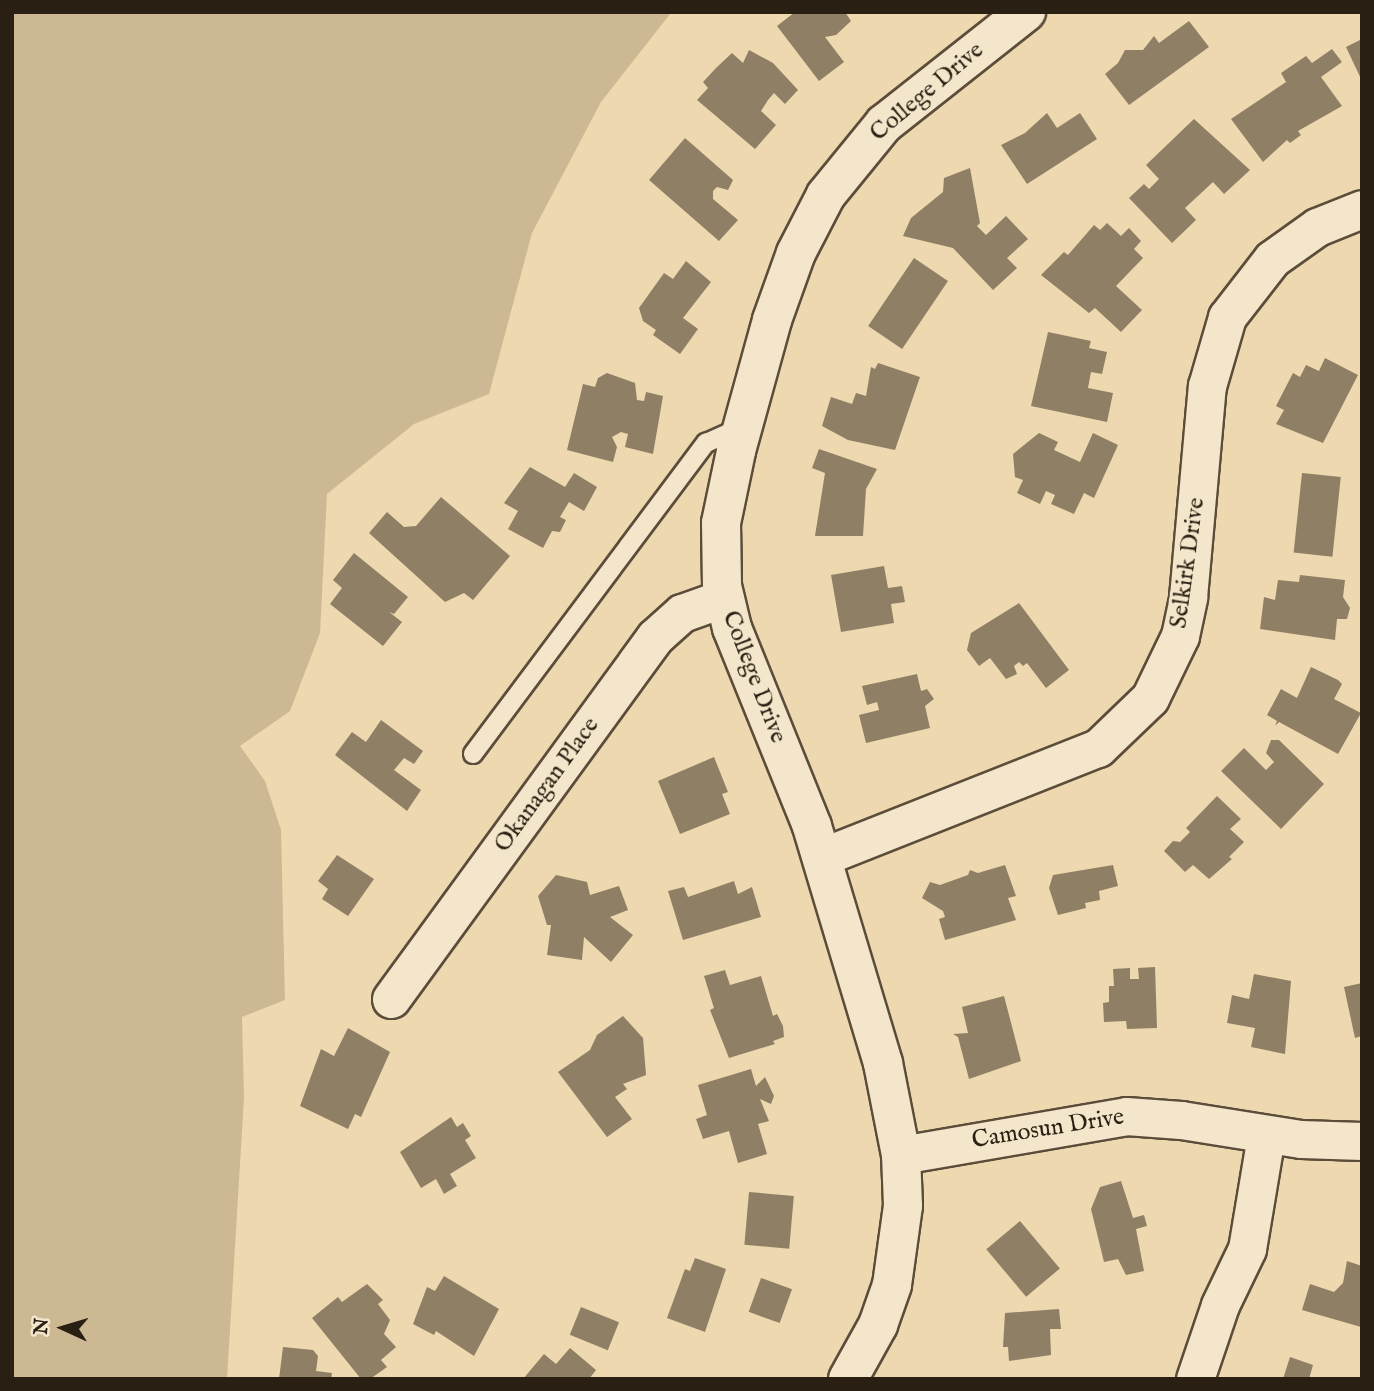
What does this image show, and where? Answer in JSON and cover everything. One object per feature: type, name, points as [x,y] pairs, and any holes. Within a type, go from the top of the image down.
[{"type":"street","name":"College Drive","points":[[848,1379],[878,1325],[892,1285],[903,1206],[901,1154],[889,1087],[822,857],[724,598],[721,523],[742,426],[782,294],[826,195],[884,124],[1026,12]]},
{"type":"street","name":"Selkirk Drive","points":[[822,857],[1098,748],[1150,698],[1180,636],[1188,597],[1207,386],[1227,317],[1272,259],[1317,227],[1362,209]]},
{"type":"street","name":"Okanagan Place","points":[[390,999],[655,637],[682,613],[724,598]]},
{"type":"street","name":"Camosun Drive","points":[[901,1154],[1126,1116],[1181,1120],[1266,1135],[1362,1141]]},
{"type":"street","points":[[1195,1379],[1247,1249],[1266,1135]]},
{"type":"lane","points":[[474,754],[706,443],[742,426]]},
{"type":"shaded area","points":[[12,12],[692,12],[670,14],[601,102],[532,233],[489,394],[414,424],[327,494],[320,633],[290,711],[240,746],[265,781],[281,830],[285,1000],[242,1017],[244,1098],[227,1379],[12,1379]]},
{"type":"building","points":[[795,12],[845,12],[851,21],[836,35],[825,37],[844,62],[819,81],[777,26]]},
{"type":"building","points":[[1189,21],[1209,47],[1129,105],[1105,74],[1118,63],[1125,50],[1143,50],[1154,36],[1159,43]]},
{"type":"building","points":[[1362,39],[1362,81],[1346,47]]},
{"type":"building","points":[[1332,49],[1342,62],[1321,77],[1342,106],[1298,131],[1301,135],[1290,143],[1287,140],[1263,162],[1231,119],[1286,82],[1281,73],[1306,56],[1312,63]]},
{"type":"building","points":[[749,50],[773,63],[798,90],[785,104],[774,93],[768,100],[761,111],[776,125],[755,149],[697,100],[708,88],[703,82],[716,68],[732,53],[743,63]]},
{"type":"building","points":[[1047,113],[1057,128],[1080,113],[1097,139],[1027,184],[1001,145],[1025,133]]},
{"type":"building","points":[[1194,119],[1250,170],[1224,194],[1213,182],[1185,208],[1196,220],[1172,243],[1129,198],[1144,184],[1149,189],[1159,179],[1146,165]]},
{"type":"building","points":[[685,138],[733,180],[728,190],[717,187],[713,191],[713,199],[738,220],[719,241],[649,180]]},
{"type":"building","points":[[970,168],[980,223],[977,226],[986,235],[1006,216],[1028,239],[1007,258],[1017,268],[993,290],[953,248],[903,236],[911,218],[943,192],[944,178]]},
{"type":"building","points":[[1107,223],[1121,236],[1129,228],[1141,241],[1134,249],[1143,258],[1116,286],[1142,310],[1121,332],[1095,308],[1089,313],[1041,275],[1064,252],[1068,255],[1094,225],[1100,230]]},
{"type":"building","points":[[914,258],[948,281],[902,349],[868,326]]},
{"type":"building","points":[[686,261],[711,282],[683,318],[698,329],[680,354],[653,335],[656,330],[643,321],[639,308],[664,273],[673,279]]},
{"type":"building","points":[[1048,332],[1091,341],[1089,348],[1107,352],[1102,374],[1091,372],[1088,388],[1113,393],[1107,422],[1031,406]]},
{"type":"building","points":[[1325,358],[1358,375],[1323,443],[1276,424],[1284,410],[1276,406],[1293,373],[1300,377],[1306,365],[1319,371]]},
{"type":"building","points":[[878,363],[920,377],[895,450],[848,440],[822,426],[831,397],[852,404],[856,393],[866,396],[871,367],[875,369]]},
{"type":"building","points":[[607,373],[635,383],[637,400],[644,401],[646,392],[663,396],[653,454],[625,447],[628,434],[621,432],[612,437],[617,447],[613,462],[567,450],[583,384],[595,387],[598,378]]},
{"type":"building","points":[[1039,433],[1058,442],[1054,450],[1080,462],[1093,433],[1118,445],[1094,498],[1084,493],[1074,514],[1051,504],[1055,495],[1046,491],[1040,504],[1017,493],[1023,480],[1015,477],[1013,454]]},
{"type":"building","points":[[819,449],[877,469],[866,489],[863,536],[815,536],[825,473],[812,468]]},
{"type":"building","points":[[530,467],[565,487],[574,473],[597,487],[584,511],[569,502],[560,517],[566,520],[560,532],[552,531],[543,548],[508,529],[518,511],[504,503]]},
{"type":"building","points":[[1302,473],[1341,477],[1332,557],[1294,553]]},
{"type":"building","points":[[441,497],[510,556],[473,600],[464,593],[445,602],[369,533],[387,512],[404,527],[416,526]]},
{"type":"building","points":[[354,553],[408,597],[394,614],[389,612],[402,622],[383,646],[330,604],[342,588],[333,580]]},
{"type":"building","points":[[884,566],[888,588],[902,586],[905,602],[891,604],[894,623],[841,632],[831,575]]},
{"type":"building","points":[[1300,575],[1345,580],[1343,597],[1350,608],[1347,619],[1337,619],[1335,640],[1260,629],[1264,597],[1275,600],[1278,580],[1299,582]]},
{"type":"building","points":[[1019,603],[1069,670],[1046,688],[1027,663],[1023,666],[1019,662],[1014,666],[1017,674],[1006,679],[990,658],[979,666],[967,650],[971,633]]},
{"type":"building","points":[[1311,667],[1338,680],[1342,684],[1334,699],[1361,713],[1338,754],[1279,722],[1275,726],[1277,721],[1267,715],[1281,689],[1297,698]]},
{"type":"building","points":[[917,674],[921,691],[927,689],[934,699],[925,706],[930,728],[866,743],[859,715],[879,710],[877,702],[867,705],[862,686]]},
{"type":"building","points":[[381,720],[423,751],[414,764],[404,758],[394,770],[421,790],[407,811],[335,755],[352,732],[366,742]]},
{"type":"building","points":[[1271,740],[1279,740],[1324,784],[1281,829],[1221,771],[1244,748],[1266,770],[1274,762],[1266,753]]},
{"type":"building","points":[[714,757],[728,792],[722,794],[730,814],[680,834],[658,781]]},
{"type":"building","points":[[1217,796],[1241,819],[1230,829],[1244,842],[1229,857],[1232,859],[1209,879],[1193,865],[1185,872],[1164,851],[1173,841],[1180,842],[1190,832],[1186,828]]},
{"type":"building","points":[[337,855],[374,879],[348,916],[322,899],[328,889],[318,881]]},
{"type":"building","points":[[1005,865],[1016,896],[1008,898],[1016,920],[945,940],[939,919],[945,917],[943,911],[922,898],[930,882],[940,885],[968,875],[970,870],[978,873]]},
{"type":"building","points":[[1113,865],[1118,886],[1099,891],[1100,900],[1085,903],[1086,908],[1058,915],[1049,888],[1053,875]]},
{"type":"building","points":[[556,875],[587,882],[590,895],[619,886],[628,910],[610,917],[633,935],[611,962],[584,937],[582,960],[547,955],[551,925],[547,925],[538,896]]},
{"type":"building","points":[[734,881],[738,894],[752,887],[761,917],[683,940],[668,891],[684,887],[688,897]]},
{"type":"building","points":[[1155,967],[1157,1028],[1127,1029],[1126,1021],[1104,1022],[1103,1003],[1109,1002],[1109,986],[1114,986],[1113,969],[1130,968],[1130,979],[1139,979],[1138,968]]},
{"type":"building","points":[[725,970],[730,985],[761,976],[773,1016],[777,1014],[783,1026],[784,1037],[773,1041],[775,1044],[729,1058],[710,1010],[714,1008],[704,976]]},
{"type":"building","points":[[1254,974],[1291,981],[1285,1054],[1251,1047],[1255,1028],[1227,1023],[1232,995],[1249,999]]},
{"type":"building","points":[[1362,983],[1362,1036],[1355,1038],[1344,987]]},
{"type":"building","points":[[1004,996],[1021,1061],[969,1079],[958,1037],[953,1034],[968,1033],[962,1007]]},
{"type":"building","points":[[623,1016],[643,1038],[646,1075],[623,1084],[627,1089],[615,1097],[632,1119],[607,1137],[558,1072],[590,1050],[597,1035]]},
{"type":"building","points":[[348,1028],[390,1052],[361,1117],[355,1114],[348,1129],[300,1106],[321,1049],[334,1056]]},
{"type":"building","points":[[751,1069],[756,1086],[765,1077],[774,1096],[771,1104],[760,1099],[769,1121],[758,1124],[767,1154],[738,1163],[729,1131],[703,1139],[696,1119],[707,1115],[698,1085]]},
{"type":"building","points":[[451,1117],[457,1127],[463,1123],[471,1136],[465,1140],[476,1158],[450,1174],[457,1186],[444,1194],[436,1179],[421,1188],[400,1152]]},
{"type":"building","points":[[1121,1181],[1133,1218],[1144,1215],[1147,1226],[1136,1229],[1144,1271],[1126,1275],[1118,1259],[1104,1262],[1091,1209],[1100,1187]]},
{"type":"building","points":[[749,1192],[794,1196],[789,1249],[744,1245]]},
{"type":"building","points":[[1020,1221],[1060,1268],[1026,1297],[986,1249]]},
{"type":"building","points":[[695,1258],[726,1269],[705,1332],[667,1318],[685,1269],[690,1271]]},
{"type":"building","points":[[1347,1261],[1362,1266],[1361,1327],[1302,1310],[1310,1284],[1334,1292],[1343,1283]]},
{"type":"building","points":[[444,1276],[499,1309],[474,1356],[436,1331],[434,1335],[413,1324],[427,1287],[435,1291]]},
{"type":"building","points":[[761,1278],[792,1289],[780,1323],[749,1312]]},
{"type":"building","points":[[367,1284],[383,1300],[378,1304],[390,1320],[384,1334],[396,1347],[381,1360],[387,1367],[370,1379],[361,1379],[312,1318],[338,1297],[342,1302]]},
{"type":"building","points":[[581,1307],[619,1322],[608,1350],[570,1335]]},
{"type":"building","points":[[1059,1309],[1061,1329],[1050,1329],[1051,1355],[1009,1361],[1008,1347],[1003,1347],[1005,1313]]},
{"type":"building","points":[[283,1347],[313,1350],[318,1356],[316,1371],[332,1373],[331,1379],[279,1379]]},
{"type":"building","points":[[570,1348],[596,1370],[589,1379],[523,1379],[544,1354],[556,1364]]},
{"type":"building","points":[[1290,1357],[1313,1365],[1309,1379],[1283,1379]]}]
